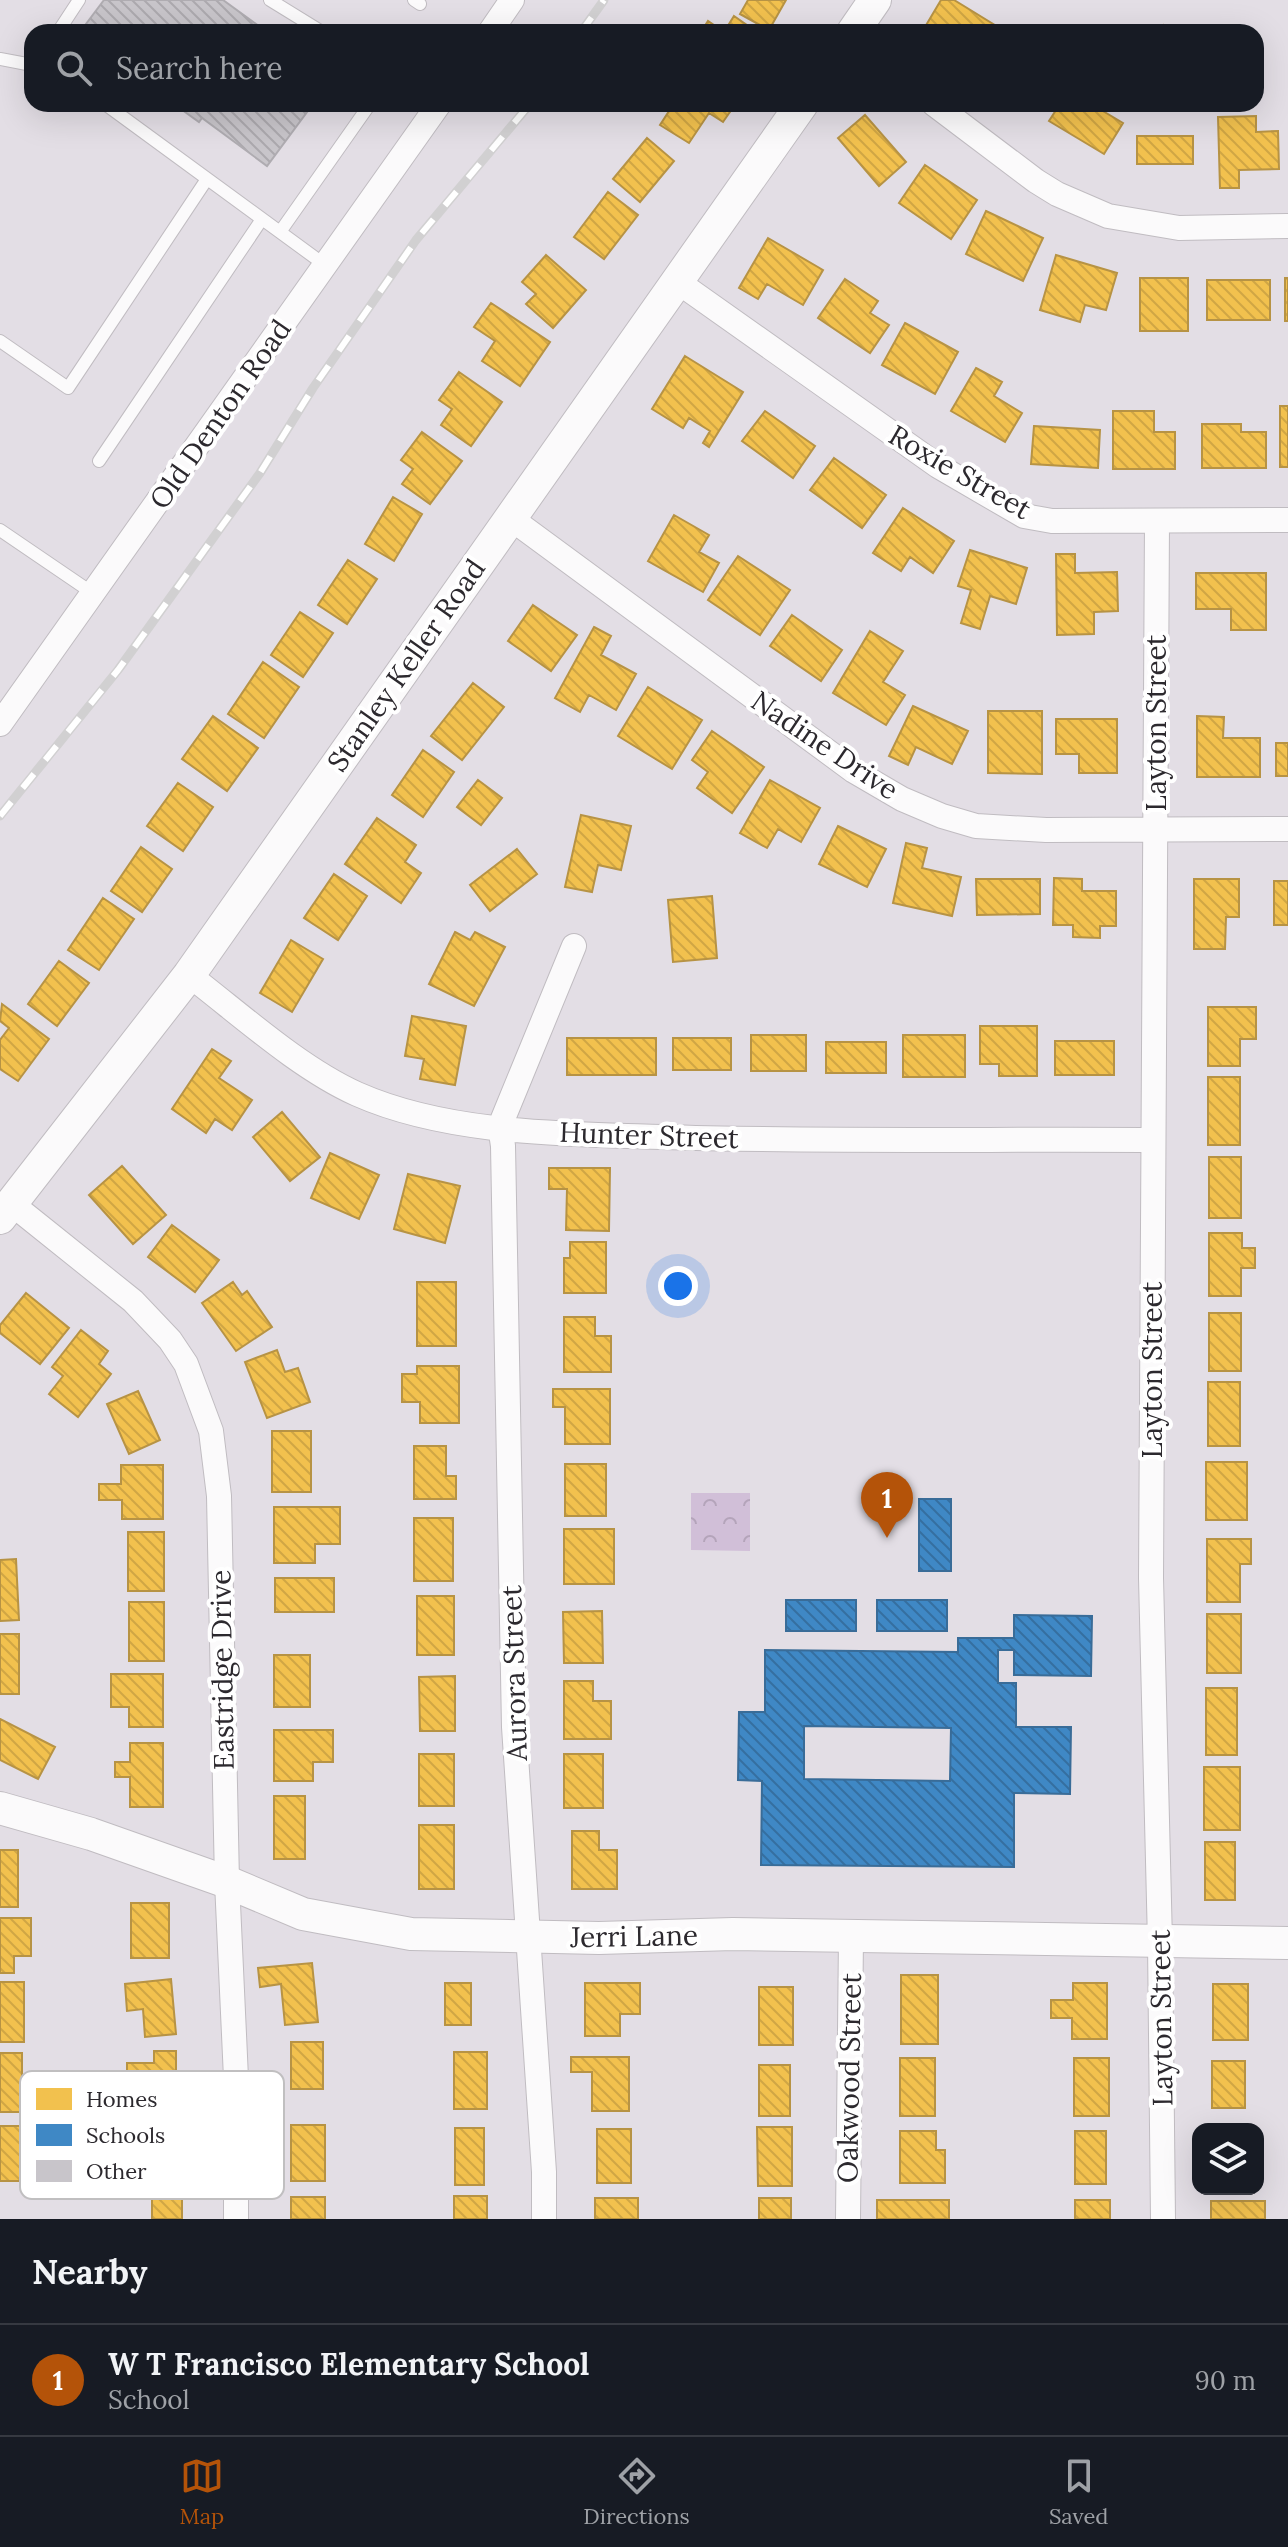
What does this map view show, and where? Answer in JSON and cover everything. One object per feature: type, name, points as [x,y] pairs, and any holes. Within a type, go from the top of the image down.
[{"type":"street","points":[[496,24],[512,0]]},
{"type":"street","points":[[858,24],[875,0]]},
{"type":"street","name":"Old Denton Road","points":[[0,724],[430,112]]},
{"type":"street","name":"Stanley Keller Road","points":[[6,1211],[189,975],[796,112]]},
{"type":"street","points":[[945,112],[1036,181],[1057,194],[1108,216],[1179,228],[1288,226]]},
{"type":"street","name":"Roxie Street","points":[[678,282],[938,466],[1024,516],[1052,521],[1288,520]]},
{"type":"street","name":"Nadine Drive","points":[[509,517],[854,771],[902,799],[942,816],[976,826],[1046,830],[1288,829]]},
{"type":"street","name":"Layton Street","points":[[1157,522],[1151,1578],[1163,2219]]},
{"type":"street","points":[[500,1126],[574,946]]},
{"type":"street","name":"Hunter Street","points":[[189,975],[310,1067],[355,1093],[395,1109],[441,1121],[571,1134],[717,1139],[1153,1140]]},
{"type":"street","name":"Aurora Street","points":[[500,1126],[514,1727],[544,2172],[544,2219]]},
{"type":"street","name":"Eastridge Drive","points":[[6,1211],[133,1301],[170,1340],[186,1364],[211,1431],[219,1496],[227,1882],[236,2071]]},
{"type":"street","name":"Jerri Lane","points":[[0,1808],[91,1834],[227,1882],[303,1914],[411,1934],[599,1938],[733,1934],[1288,1943]]},
{"type":"street","name":"Oakwood Street","points":[[848,2219],[851,1937]]},
{"type":"lane","points":[[63,24],[79,0]]},
{"type":"lane","points":[[270,0],[309,24]]},
{"type":"lane","points":[[0,59],[24,64]]},
{"type":"lane","points":[[116,112],[325,265]]},
{"type":"lane","points":[[280,232],[364,112]]},
{"type":"lane","points":[[0,341],[68,388],[207,179]]},
{"type":"lane","points":[[99,461],[262,219]]},
{"type":"lane","points":[[0,530],[94,594]]},
{"type":"green space","points":[[691,1493],[750,1493],[750,1551],[691,1550]]},
{"type":"building: Homes","points":[[748,0],[786,0],[772,24],[758,24],[740,14]]},
{"type":"building: Homes","points":[[941,0],[954,0],[993,24],[927,24]]},
{"type":"building: Homes","points":[[734,16],[746,24],[729,24]]},
{"type":"building: Homes","points":[[668,112],[730,112],[723,122],[709,113],[689,143],[660,125]]},
{"type":"building: Homes","points":[[1055,112],[1104,112],[1123,123],[1104,154],[1049,121]]},
{"type":"building: Homes","points":[[865,115],[906,162],[879,186],[838,138]]},
{"type":"building: Homes","points":[[1256,116],[1256,132],[1278,131],[1279,169],[1239,170],[1239,188],[1220,188],[1218,117]]},
{"type":"building: Homes","points":[[1137,136],[1193,136],[1193,164],[1137,164]]},
{"type":"building: Homes","points":[[647,138],[674,161],[640,202],[613,179]]},
{"type":"building: Homes","points":[[925,165],[977,200],[951,239],[899,203]]},
{"type":"building: Homes","points":[[608,192],[638,215],[604,259],[574,237]]},
{"type":"building: Homes","points":[[986,211],[1043,238],[1023,281],[966,254]]},
{"type":"building: Homes","points":[[768,238],[823,270],[803,305],[767,284],[758,299],[739,288]]},
{"type":"building: Homes","points":[[546,255],[586,290],[553,328],[526,304],[536,294],[522,282]]},
{"type":"building: Homes","points":[[1056,255],[1117,273],[1106,310],[1085,305],[1080,322],[1040,310]]},
{"type":"building: Homes","points":[[1140,278],[1188,278],[1188,331],[1140,331]]},
{"type":"building: Homes","points":[[1285,278],[1288,278],[1288,321],[1285,321]]},
{"type":"building: Homes","points":[[845,279],[878,301],[870,313],[889,325],[870,353],[818,318]]},
{"type":"building: Homes","points":[[1207,280],[1270,280],[1270,320],[1207,320]]},
{"type":"building: Homes","points":[[491,303],[550,342],[520,386],[482,361],[495,341],[474,327]]},
{"type":"building: Homes","points":[[905,323],[958,352],[935,394],[882,365]]},
{"type":"building: Homes","points":[[685,356],[743,392],[709,447],[703,443],[710,431],[689,418],[683,428],[652,409]]},
{"type":"building: Homes","points":[[976,368],[1002,382],[994,396],[1022,413],[1005,442],[951,411]]},
{"type":"building: Homes","points":[[459,372],[502,402],[471,446],[441,425],[452,409],[439,400]]},
{"type":"building: Homes","points":[[1280,406],[1288,406],[1288,467],[1280,467]]},
{"type":"building: Homes","points":[[765,411],[815,446],[793,478],[742,441]]},
{"type":"building: Homes","points":[[1113,411],[1154,411],[1154,432],[1175,432],[1175,469],[1113,469]]},
{"type":"building: Homes","points":[[1202,424],[1241,424],[1241,432],[1266,432],[1266,468],[1202,468]]},
{"type":"building: Homes","points":[[1034,426],[1100,430],[1098,468],[1031,464]]},
{"type":"building: Homes","points":[[422,432],[462,461],[430,504],[402,484],[413,469],[401,460]]},
{"type":"building: Homes","points":[[834,458],[886,495],[862,528],[810,490]]},
{"type":"building: Homes","points":[[393,497],[422,514],[394,561],[365,544]]},
{"type":"building: Homes","points":[[903,508],[954,541],[933,573],[910,557],[901,571],[873,553]]},
{"type":"building: Homes","points":[[674,515],[709,535],[699,552],[719,563],[703,592],[648,561]]},
{"type":"building: Homes","points":[[970,550],[1027,568],[1016,604],[990,596],[980,629],[961,623],[971,590],[958,586]]},
{"type":"building: Homes","points":[[1056,554],[1075,554],[1075,573],[1117,572],[1118,611],[1094,612],[1094,634],[1057,635]]},
{"type":"building: Homes","points":[[738,556],[790,590],[760,635],[708,600]]},
{"type":"building: Homes","points":[[348,560],[377,579],[347,624],[318,605]]},
{"type":"building: Homes","points":[[1196,573],[1266,573],[1266,630],[1231,630],[1231,609],[1196,609]]},
{"type":"building: Homes","points":[[533,605],[577,635],[551,671],[508,641]]},
{"type":"building: Homes","points":[[300,612],[333,633],[303,677],[271,655]]},
{"type":"building: Homes","points":[[792,615],[842,650],[821,681],[770,646]]},
{"type":"building: Homes","points":[[594,627],[611,636],[601,655],[636,674],[616,710],[589,695],[580,712],[555,698]]},
{"type":"building: Homes","points":[[870,631],[903,651],[883,682],[905,695],[886,725],[833,693]]},
{"type":"building: Homes","points":[[263,662],[299,687],[264,738],[228,714]]},
{"type":"building: Homes","points":[[473,683],[504,707],[462,760],[431,736]]},
{"type":"building: Homes","points":[[648,687],[702,720],[672,769],[618,736]]},
{"type":"building: Homes","points":[[913,706],[968,731],[952,764],[916,747],[908,765],[889,756]]},
{"type":"building: Homes","points":[[988,711],[1042,711],[1042,774],[988,773]]},
{"type":"building: Homes","points":[[213,716],[258,748],[227,791],[182,759]]},
{"type":"building: Homes","points":[[1197,716],[1224,717],[1223,738],[1260,738],[1260,777],[1197,777]]},
{"type":"building: Homes","points":[[1056,719],[1117,719],[1117,773],[1079,773],[1079,754],[1056,754]]},
{"type":"building: Homes","points":[[712,731],[764,767],[732,813],[697,788],[708,772],[692,760]]},
{"type":"building: Homes","points":[[1276,743],[1288,743],[1288,776],[1276,776]]},
{"type":"building: Homes","points":[[423,750],[454,772],[423,817],[392,795]]},
{"type":"building: Homes","points":[[478,780],[502,798],[481,825],[457,807]]},
{"type":"building: Homes","points":[[770,780],[820,808],[801,842],[778,829],[767,848],[740,833]]},
{"type":"building: Homes","points":[[178,783],[213,807],[183,851],[147,826]]},
{"type":"building: Homes","points":[[581,815],[631,826],[621,870],[598,865],[592,892],[565,887]]},
{"type":"building: Homes","points":[[377,818],[416,845],[405,862],[421,873],[401,903],[345,864]]},
{"type":"building: Homes","points":[[838,826],[886,849],[867,887],[819,864]]},
{"type":"building: Homes","points":[[906,843],[927,848],[922,868],[961,877],[952,916],[893,903]]},
{"type":"building: Homes","points":[[141,847],[172,869],[142,912],[111,891]]},
{"type":"building: Homes","points":[[517,849],[537,874],[490,911],[470,885]]},
{"type":"building: Homes","points":[[334,874],[367,896],[338,940],[304,918]]},
{"type":"building: Homes","points":[[1054,878],[1082,879],[1082,891],[1116,891],[1116,926],[1100,926],[1100,938],[1073,937],[1073,925],[1053,925]]},
{"type":"building: Homes","points":[[976,879],[1040,879],[1040,914],[977,915]]},
{"type":"building: Homes","points":[[1194,879],[1239,879],[1239,917],[1226,917],[1225,949],[1194,949]]},
{"type":"building: Homes","points":[[1274,881],[1288,881],[1288,925],[1274,925]]},
{"type":"building: Homes","points":[[712,896],[717,958],[673,962],[668,900]]},
{"type":"building: Homes","points":[[103,898],[134,919],[99,970],[68,950]]},
{"type":"building: Homes","points":[[455,932],[470,940],[475,932],[505,947],[474,1006],[429,984]]},
{"type":"building: Homes","points":[[291,940],[323,959],[292,1012],[260,993]]},
{"type":"building: Homes","points":[[59,961],[89,983],[57,1026],[28,1004]]},
{"type":"building: Homes","points":[[2,1004],[49,1039],[18,1081],[0,1069],[0,1040],[9,1028],[0,1021]]},
{"type":"building: Homes","points":[[1208,1007],[1256,1007],[1256,1039],[1240,1039],[1240,1066],[1208,1066]]},
{"type":"building: Homes","points":[[412,1016],[466,1026],[455,1085],[420,1079],[424,1059],[405,1056]]},
{"type":"building: Homes","points":[[980,1026],[1037,1026],[1037,1076],[999,1076],[999,1064],[980,1064]]},
{"type":"building: Homes","points":[[751,1035],[806,1035],[806,1071],[751,1071]]},
{"type":"building: Homes","points":[[903,1035],[965,1035],[965,1077],[903,1077]]},
{"type":"building: Homes","points":[[567,1038],[656,1038],[656,1075],[567,1075]]},
{"type":"building: Homes","points":[[673,1038],[731,1038],[731,1070],[673,1070]]},
{"type":"building: Homes","points":[[1055,1041],[1114,1041],[1114,1075],[1055,1075]]},
{"type":"building: Homes","points":[[826,1042],[886,1042],[886,1073],[826,1073]]},
{"type":"building: Homes","points":[[212,1049],[231,1061],[219,1078],[252,1100],[232,1130],[215,1119],[206,1133],[172,1109]]},
{"type":"building: Homes","points":[[1208,1077],[1240,1077],[1240,1145],[1208,1145]]},
{"type":"building: Homes","points":[[282,1112],[320,1157],[290,1181],[253,1137]]},
{"type":"building: Homes","points":[[330,1153],[379,1175],[359,1219],[311,1198]]},
{"type":"building: Homes","points":[[1209,1157],[1241,1157],[1241,1218],[1209,1218]]},
{"type":"building: Homes","points":[[122,1166],[166,1215],[133,1244],[89,1195]]},
{"type":"building: Homes","points":[[549,1168],[610,1168],[609,1231],[566,1230],[567,1189],[549,1189]]},
{"type":"building: Homes","points":[[408,1174],[460,1186],[445,1243],[394,1229]]},
{"type":"building: Homes","points":[[172,1225],[219,1260],[195,1292],[148,1257]]},
{"type":"building: Homes","points":[[1209,1233],[1242,1233],[1242,1248],[1255,1248],[1255,1268],[1241,1268],[1241,1296],[1209,1296]]},
{"type":"building: Homes","points":[[570,1242],[606,1242],[606,1293],[564,1293],[564,1258],[570,1258]]},
{"type":"building: Homes","points":[[233,1282],[242,1295],[247,1291],[272,1327],[236,1351],[202,1303]]},
{"type":"building: Homes","points":[[417,1282],[456,1282],[456,1346],[417,1346]]},
{"type":"building: Homes","points":[[26,1293],[69,1328],[40,1364],[0,1333],[0,1325]]},
{"type":"building: Homes","points":[[1209,1313],[1241,1313],[1241,1371],[1209,1371]]},
{"type":"building: Homes","points":[[564,1317],[595,1317],[595,1336],[611,1336],[611,1372],[564,1372]]},
{"type":"building: Homes","points":[[81,1330],[108,1351],[99,1364],[111,1374],[78,1417],[49,1394],[63,1376],[52,1367]]},
{"type":"building: Homes","points":[[277,1350],[285,1372],[298,1368],[310,1402],[267,1418],[245,1362]]},
{"type":"building: Homes","points":[[417,1366],[459,1366],[459,1423],[420,1423],[420,1402],[402,1402],[402,1374],[417,1374]]},
{"type":"building: Homes","points":[[1208,1382],[1240,1382],[1240,1446],[1208,1446]]},
{"type":"building: Homes","points":[[553,1389],[610,1389],[610,1444],[565,1444],[565,1407],[553,1407]]},
{"type":"building: Homes","points":[[138,1391],[160,1440],[129,1454],[107,1404]]},
{"type":"building: Homes","points":[[272,1431],[311,1431],[311,1492],[272,1492]]},
{"type":"building: Homes","points":[[414,1446],[446,1446],[446,1476],[456,1476],[456,1499],[414,1499]]},
{"type":"building: Homes","points":[[1206,1462],[1247,1462],[1247,1520],[1206,1520]]},
{"type":"building: Homes","points":[[565,1464],[606,1464],[606,1516],[565,1516]]},
{"type":"building: Homes","points":[[121,1465],[163,1465],[163,1519],[122,1519],[122,1500],[99,1500],[99,1484],[121,1484]]},
{"type":"building: Homes","points":[[274,1507],[340,1507],[340,1544],[315,1544],[315,1563],[274,1563]]},
{"type":"building: Homes","points":[[414,1518],[453,1518],[453,1581],[414,1581]]},
{"type":"building: Homes","points":[[564,1529],[614,1529],[614,1584],[564,1584]]},
{"type":"building: Homes","points":[[128,1532],[164,1532],[164,1591],[128,1591]]},
{"type":"building: Homes","points":[[1207,1539],[1251,1539],[1251,1564],[1240,1564],[1240,1602],[1207,1602]]},
{"type":"building: Homes","points":[[16,1559],[19,1620],[0,1621],[0,1560]]},
{"type":"building: Homes","points":[[275,1578],[334,1578],[334,1612],[275,1612]]},
{"type":"building: Homes","points":[[417,1596],[454,1596],[454,1655],[417,1655]]},
{"type":"building: Homes","points":[[129,1602],[164,1602],[164,1661],[129,1661]]},
{"type":"building: Homes","points":[[602,1611],[603,1663],[564,1663],[563,1612]]},
{"type":"building: Homes","points":[[1207,1614],[1241,1614],[1241,1673],[1207,1673]]},
{"type":"building: Homes","points":[[0,1634],[19,1634],[19,1694],[0,1694]]},
{"type":"building: Homes","points":[[274,1655],[310,1655],[310,1707],[274,1707]]},
{"type":"building: Homes","points":[[111,1674],[163,1674],[163,1727],[129,1727],[129,1707],[111,1707]]},
{"type":"building: Homes","points":[[455,1676],[455,1731],[420,1731],[419,1677]]},
{"type":"building: Homes","points":[[564,1681],[593,1681],[593,1701],[611,1701],[611,1739],[564,1739]]},
{"type":"building: Homes","points":[[1206,1688],[1237,1688],[1237,1755],[1206,1755]]},
{"type":"building: Homes","points":[[0,1719],[55,1747],[38,1779],[0,1760]]},
{"type":"building: Homes","points":[[274,1730],[333,1730],[333,1762],[313,1762],[313,1781],[274,1781]]},
{"type":"building: Homes","points":[[130,1743],[163,1743],[163,1807],[130,1807],[130,1777],[115,1777],[115,1762],[130,1762]]},
{"type":"building: Homes","points":[[419,1754],[454,1754],[454,1806],[419,1806]]},
{"type":"building: Homes","points":[[564,1754],[603,1754],[603,1808],[564,1808]]},
{"type":"building: Homes","points":[[1204,1767],[1240,1767],[1240,1830],[1204,1830]]},
{"type":"building: Homes","points":[[274,1796],[305,1796],[305,1859],[274,1859]]},
{"type":"building: Homes","points":[[419,1825],[454,1825],[454,1889],[419,1889]]},
{"type":"building: Homes","points":[[572,1831],[599,1831],[599,1850],[617,1850],[617,1889],[572,1889]]},
{"type":"building: Homes","points":[[1205,1842],[1235,1842],[1235,1900],[1205,1900]]},
{"type":"building: Homes","points":[[0,1850],[18,1850],[18,1907],[0,1907]]},
{"type":"building: Homes","points":[[131,1903],[169,1903],[169,1958],[131,1958]]},
{"type":"building: Homes","points":[[0,1918],[31,1918],[31,1956],[14,1956],[14,1973],[0,1973]]},
{"type":"building: Homes","points":[[312,1963],[318,2022],[285,2025],[281,1984],[260,1987],[258,1968]]},
{"type":"building: Homes","points":[[901,1975],[938,1975],[938,2044],[901,2044]]},
{"type":"building: Homes","points":[[171,1979],[176,2034],[145,2037],[143,2009],[127,2011],[125,1984]]},
{"type":"building: Homes","points":[[0,1982],[24,1982],[24,2042],[0,2042]]},
{"type":"building: Homes","points":[[445,1983],[471,1983],[471,2025],[445,2025]]},
{"type":"building: Homes","points":[[585,1983],[640,1983],[640,2014],[620,2014],[620,2036],[585,2036]]},
{"type":"building: Homes","points":[[1073,1983],[1107,1983],[1107,2039],[1072,2039],[1072,2018],[1051,2018],[1051,2000],[1073,2000]]},
{"type":"building: Homes","points":[[1213,1984],[1248,1984],[1248,2040],[1213,2040]]},
{"type":"building: Homes","points":[[759,1987],[793,1987],[793,2045],[759,2045]]},
{"type":"building: Homes","points":[[291,2042],[323,2042],[323,2089],[291,2089]]},
{"type":"building: Homes","points":[[154,2051],[176,2051],[176,2071],[127,2071],[127,2063],[154,2063]]},
{"type":"building: Homes","points":[[454,2052],[487,2052],[487,2109],[454,2109]]},
{"type":"building: Homes","points":[[0,2053],[22,2053],[20,2112],[0,2112]]},
{"type":"building: Homes","points":[[571,2057],[629,2057],[629,2111],[592,2111],[592,2072],[571,2072]]},
{"type":"building: Homes","points":[[900,2058],[935,2058],[935,2116],[900,2116]]},
{"type":"building: Homes","points":[[1074,2058],[1109,2058],[1109,2116],[1074,2116]]},
{"type":"building: Homes","points":[[1212,2061],[1245,2061],[1245,2108],[1212,2108]]},
{"type":"building: Homes","points":[[759,2065],[790,2065],[790,2116],[759,2116]]},
{"type":"building: Homes","points":[[291,2125],[325,2125],[325,2181],[291,2181]]},
{"type":"building: Homes","points":[[0,2126],[20,2126],[20,2181],[0,2181]]},
{"type":"building: Homes","points":[[757,2127],[792,2127],[792,2186],[758,2186]]},
{"type":"building: Homes","points":[[455,2128],[484,2128],[484,2185],[455,2185]]},
{"type":"building: Homes","points":[[597,2129],[631,2129],[631,2183],[597,2183]]},
{"type":"building: Homes","points":[[900,2131],[936,2131],[936,2150],[945,2150],[945,2183],[900,2183]]},
{"type":"building: Homes","points":[[1075,2131],[1106,2131],[1106,2184],[1075,2184]]},
{"type":"building: Homes","points":[[454,2196],[487,2196],[487,2219],[454,2219]]},
{"type":"building: Homes","points":[[291,2197],[325,2197],[325,2219],[291,2219]]},
{"type":"building: Homes","points":[[595,2198],[638,2198],[638,2219],[595,2219]]},
{"type":"building: Homes","points":[[759,2198],[791,2198],[791,2219],[759,2219]]},
{"type":"building: Homes","points":[[152,2199],[182,2199],[182,2219],[152,2219]]},
{"type":"building: Homes","points":[[877,2200],[949,2200],[949,2219],[877,2219]]},
{"type":"building: Homes","points":[[1075,2200],[1110,2200],[1110,2219],[1075,2219]]},
{"type":"building: Homes","points":[[1211,2201],[1265,2201],[1265,2219],[1211,2219]]},
{"type":"building: Schools","points":[[919,1499],[951,1499],[951,1571],[919,1571]]},
{"type":"building: Schools","points":[[786,1600],[856,1600],[856,1631],[786,1631]]},
{"type":"building: Schools","points":[[877,1600],[947,1600],[947,1631],[877,1631]]},
{"type":"building: Schools","points":[[1014,1615],[1092,1616],[1091,1676],[1014,1675],[1014,1650],[998,1650],[998,1683],[1016,1683],[1016,1727],[1071,1727],[1070,1794],[1014,1793],[1014,1867],[761,1865],[762,1781],[738,1780],[739,1712],[765,1712],[765,1650],[958,1652],[958,1638],[1014,1638]],"holes":[[[804,1726],[951,1728],[950,1781],[804,1779]]]},
{"type":"building: Other","points":[[104,0],[223,0],[256,24],[86,24]]},
{"type":"building: Other","points":[[185,112],[307,112],[267,166],[202,118],[199,122]]},
{"type":"railway","points":[[587,24],[604,0]]},
{"type":"railway","points":[[0,816],[118,670],[260,473],[313,388],[416,240],[523,112]]},
{"type":"place","name":"W T Francisco Elementary School","points":[[887,1538]]}]
